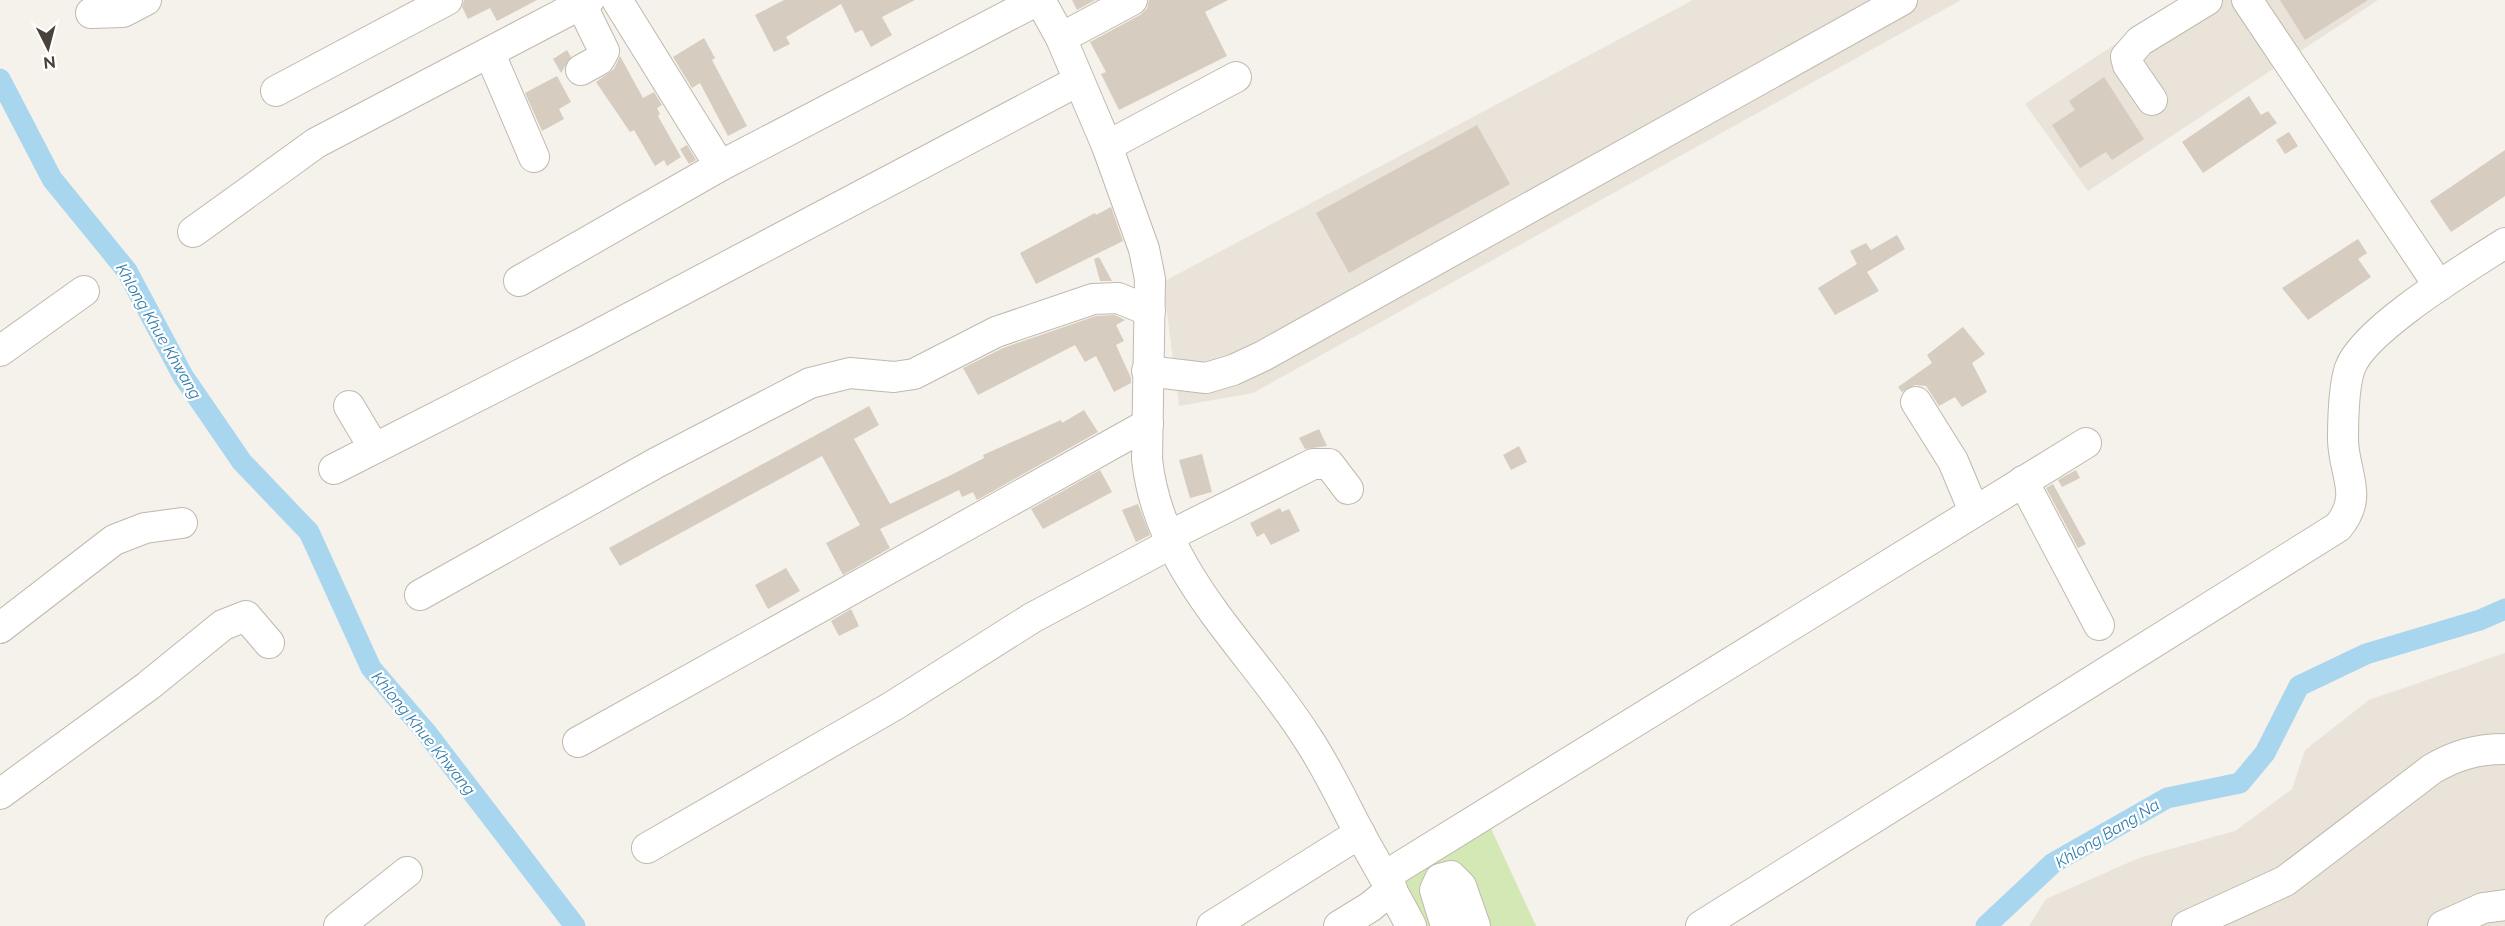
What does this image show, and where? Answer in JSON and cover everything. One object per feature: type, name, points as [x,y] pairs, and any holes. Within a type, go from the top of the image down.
[{"type":"street","points":[[91,13],[123,12],[146,0]]},
{"type":"street","points":[[276,91],[447,0]]},
{"type":"street","points":[[617,0],[720,166]]},
{"type":"street","points":[[519,281],[720,166],[1039,0],[1061,38],[1107,146],[1144,249],[1150,279],[1147,371],[1149,482],[1170,540],[1185,572],[1205,602],[1307,737],[1411,926]]},
{"type":"street","points":[[1061,38],[1132,0]]},
{"type":"street","points":[[1147,371],[1206,378],[1233,370],[1263,357],[1902,0]]},
{"type":"street","points":[[2152,100],[2128,65],[2126,57],[2140,42],[2207,0]]},
{"type":"street","points":[[2247,0],[2439,286]]},
{"type":"street","points":[[193,232],[316,143],[490,54],[585,2],[604,51],[599,60],[581,70]]},
{"type":"street","points":[[490,54],[534,157]]},
{"type":"street","points":[[1107,146],[1236,77]]},
{"type":"street","points":[[334,469],[584,342],[1078,81]]},
{"type":"street","points":[[1701,926],[2338,526],[2347,516],[2352,500],[2343,440],[2350,366],[2380,330],[2439,286],[2505,243]]},
{"type":"street","points":[[0,351],[84,291]]},
{"type":"street","points":[[420,595],[656,463],[810,383],[850,374],[882,377],[914,374],[996,332],[1094,299],[1118,298],[1150,310]]},
{"type":"street","points":[[1916,402],[1953,461],[1974,511]]},
{"type":"street","points":[[349,406],[374,448]]},
{"type":"street","points":[[578,742],[1148,424]]},
{"type":"street","points":[[1339,926],[1370,907],[1388,883],[1974,511],[2086,443]]},
{"type":"street","points":[[647,848],[893,706],[1032,618],[1170,540],[1312,464],[1329,464],[1348,489]]},
{"type":"street","points":[[2023,481],[2099,625]]},
{"type":"street","points":[[0,628],[114,540],[145,528],[183,523]]},
{"type":"street","points":[[0,794],[148,686],[223,625],[246,616],[269,643]]},
{"type":"street","points":[[2187,926],[2285,881],[2432,769],[2450,758],[2473,750],[2505,749]]},
{"type":"street","points":[[1212,926],[1360,833]]},
{"type":"street","points":[[339,926],[406,872]]},
{"type":"street","points":[[1446,926],[1437,904],[1435,890],[1440,879],[1451,876],[1461,886],[1475,926]]},
{"type":"street","points":[[2443,926],[2483,908],[2505,905]]},
{"type":"shaded area","points":[[1693,0],[1961,0],[1253,393],[1179,406],[1163,282]]},
{"type":"shaded area","points":[[2182,0],[2378,0],[2088,191],[2025,104]]},
{"type":"shaded area","points":[[2505,653],[2505,926],[2029,926],[2046,899],[2139,858],[2235,831],[2292,789],[2305,750],[2369,700]]},
{"type":"green space","points":[[1481,807],[1536,926],[1402,926],[1374,871]]},
{"type":"building","points":[[464,0],[537,0],[497,21],[490,8],[468,19],[462,7]]},
{"type":"building","points":[[784,0],[915,0],[882,17],[892,35],[871,47],[862,30],[855,33],[841,4],[786,37],[790,44],[774,52],[755,15]]},
{"type":"building","points":[[1072,0],[1095,0],[1077,10]]},
{"type":"building","points":[[1149,0],[1228,0],[1205,12],[1227,56],[1119,110],[1101,74],[1106,72],[1090,42],[1140,15],[1147,9]]},
{"type":"building","points":[[2280,0],[2368,0],[2305,40]]},
{"type":"building","points":[[704,38],[715,58],[712,60],[747,126],[728,136],[700,83],[692,88],[673,57]]},
{"type":"building","points":[[567,50],[571,57],[561,73],[553,59]]},
{"type":"building","points":[[620,56],[643,98],[654,92],[662,105],[657,108],[660,114],[658,116],[681,157],[667,166],[664,160],[655,166],[634,130],[630,132],[596,82],[614,69]]},
{"type":"building","points":[[557,76],[571,102],[559,109],[564,119],[542,131],[525,93]]},
{"type":"building","points":[[2104,77],[2144,139],[2112,160],[2106,152],[2080,168],[2052,125],[2075,110],[2069,101]]},
{"type":"building","points":[[2249,96],[2261,115],[2268,111],[2277,123],[2203,173],[2182,142]]},
{"type":"building","points":[[1477,125],[1510,184],[1349,273],[1316,213]]},
{"type":"building","points":[[2289,132],[2298,146],[2285,154],[2276,140]]},
{"type":"building","points":[[687,145],[696,160],[689,164],[680,149]]},
{"type":"building","points":[[2505,150],[2505,196],[2451,232],[2430,201]]},
{"type":"building","points":[[1111,207],[1123,241],[1036,284],[1020,253],[1095,213],[1096,215]]},
{"type":"building","points":[[1897,235],[1905,249],[1867,272],[1879,291],[1835,315],[1818,288],[1857,264],[1850,251],[1866,243],[1871,250]]},
{"type":"building","points":[[2358,239],[2367,253],[2358,259],[2371,277],[2308,320],[2282,288]]},
{"type":"building","points":[[1099,257],[1112,281],[1100,281],[1094,259]]},
{"type":"building","points":[[1115,315],[1125,320],[1116,325],[1124,341],[1116,345],[1131,378],[1131,383],[1114,392],[1096,356],[1085,362],[1075,345],[978,395],[963,368],[1003,348],[1096,316]]},
{"type":"building","points":[[1963,327],[1985,354],[1972,363],[1987,392],[1962,407],[1955,397],[1939,406],[1926,386],[1915,385],[1902,392],[1898,387],[1932,363],[1927,355]]},
{"type":"building","points":[[869,406],[879,425],[854,439],[890,504],[984,458],[983,455],[1061,420],[1062,423],[1084,410],[1098,432],[977,500],[973,492],[962,497],[959,490],[880,529],[890,548],[843,575],[826,543],[860,525],[822,456],[620,566],[609,548]]},
{"type":"building","points":[[1319,429],[1327,446],[1305,449],[1299,438]]},
{"type":"building","points":[[1519,446],[1527,462],[1511,470],[1503,455]]},
{"type":"building","points":[[1202,454],[1212,492],[1190,498],[1179,460]]},
{"type":"building","points":[[1100,470],[1112,492],[1043,529],[1031,509]]},
{"type":"building","points":[[2076,470],[2080,478],[2062,487],[2058,480]]},
{"type":"building","points":[[2053,484],[2086,544],[2078,548],[2046,488]]},
{"type":"building","points":[[1138,504],[1150,535],[1136,542],[1122,510]]},
{"type":"building","points":[[1280,508],[1282,512],[1289,509],[1300,531],[1271,545],[1264,533],[1257,537],[1250,523]]},
{"type":"building","points":[[786,568],[800,591],[768,609],[755,585]]},
{"type":"building","points":[[851,609],[859,626],[839,636],[831,621]]},
{"type":"waterway","name":"Khlong Khue Khwang","points":[[0,79],[52,179],[127,271],[183,376],[242,462],[309,532],[371,668],[426,732],[575,926]]},
{"type":"waterway","name":"Khlong Bang Na","points":[[1986,926],[2053,863],[2167,798],[2240,783],[2265,753],[2299,686],[2366,654],[2480,620],[2505,609]]}]
